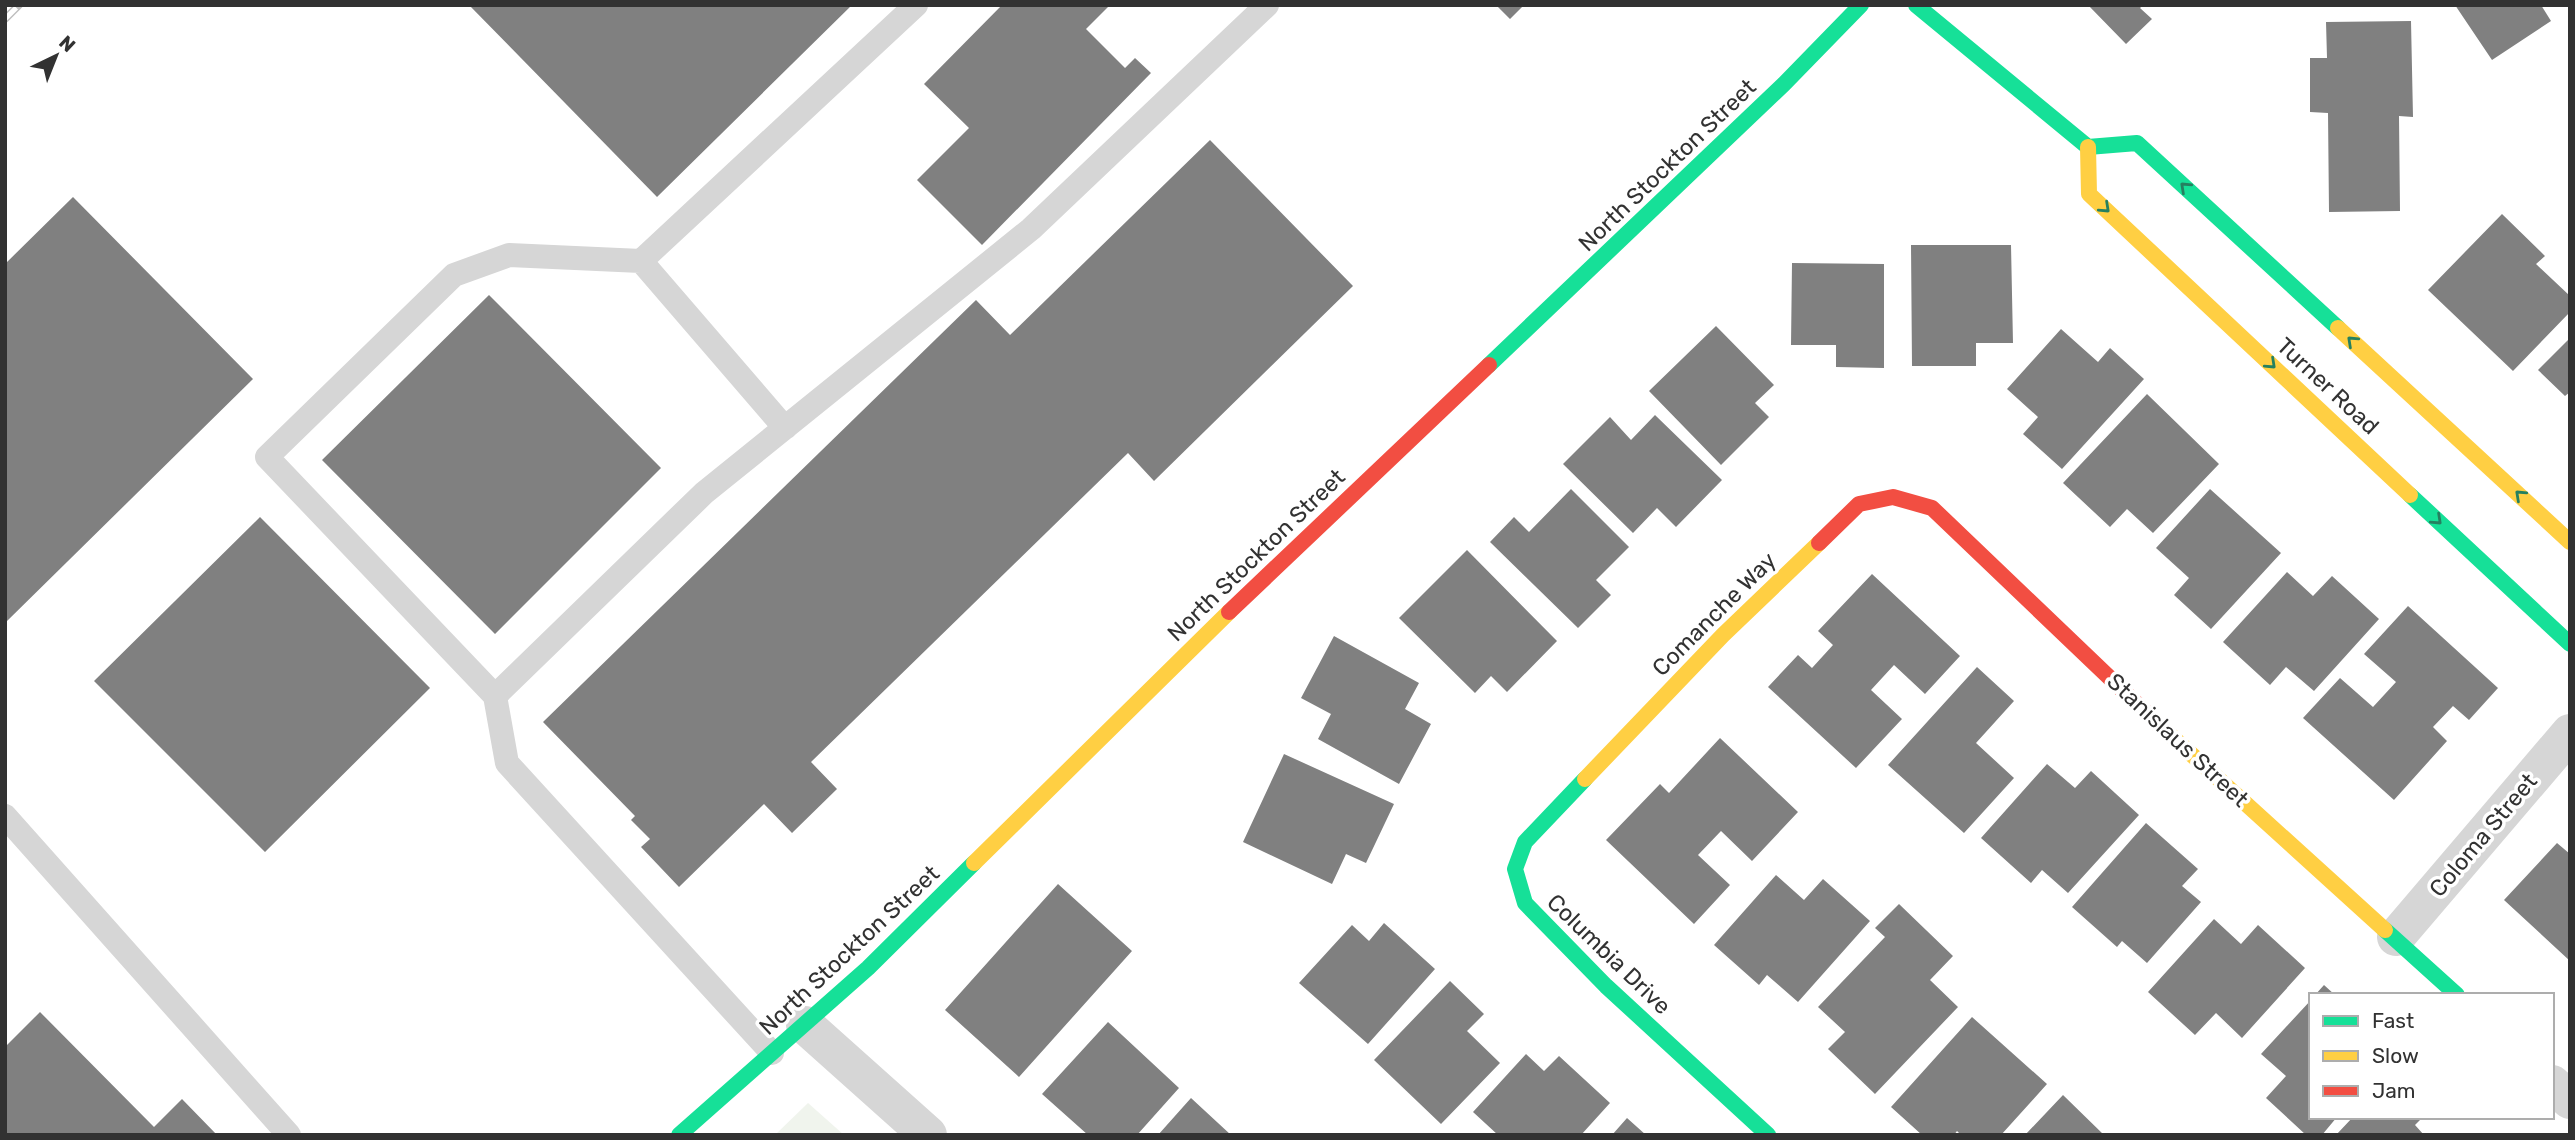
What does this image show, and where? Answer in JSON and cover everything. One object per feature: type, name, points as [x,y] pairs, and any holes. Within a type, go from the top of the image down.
[{"type":"street","name":"North Stockton Street","points":[[680,1135],[869,968],[1240,601],[1784,84],[1861,5]]},
{"type":"street","points":[[1916,5],[2088,147],[2137,143],[2570,542]]},
{"type":"street","name":"Turner Road","points":[[2088,147],[2089,194],[2570,645]]},
{"type":"street","name":"Comanche Way","points":[[1580,784],[1723,635],[1859,504],[1893,496]]},
{"type":"street","name":"Stanislaus Street","points":[[1893,496],[1932,508],[2186,750],[2455,993]]},
{"type":"street","name":"Coloma Street","points":[[2396,937],[2570,733]]},
{"type":"street","name":"Columbia Drive","points":[[1580,784],[1525,842],[1516,869],[1525,903],[1606,986],[1768,1135]]},
{"type":"street","points":[[805,1024],[928,1135]]},
{"type":"street","points":[[2554,1086],[2570,1100]]},
{"type":"lane","points":[[772,1053],[506,763],[495,696],[267,457],[454,275],[509,255],[641,261],[916,5]]},
{"type":"lane","points":[[495,696],[704,494],[1031,229],[1267,5]]},
{"type":"lane","points":[[641,261],[785,428]]},
{"type":"lane","points":[[5,816],[289,1135]]},
{"type":"shaded area","points":[[808,1103],[844,1135],[775,1135]]},
{"type":"building","points":[[469,5],[852,5],[657,197]]},
{"type":"building","points":[[1002,5],[1110,5],[1086,29],[1125,68],[1135,58],[1151,73],[982,245],[917,180],[969,128],[924,84]]},
{"type":"building","points":[[1496,5],[1524,5],[1510,19]]},
{"type":"building","points":[[2088,5],[2143,5],[2140,8],[2152,19],[2126,44]]},
{"type":"building","points":[[2455,5],[2541,5],[2551,21],[2492,60]]},
{"type":"building","points":[[2411,21],[2413,117],[2399,116],[2400,211],[2329,212],[2328,113],[2310,112],[2310,58],[2327,58],[2326,22]]},
{"type":"building","points":[[1210,140],[1353,286],[1154,481],[1128,453],[811,762],[837,789],[792,833],[764,804],[679,887],[641,847],[650,839],[631,820],[635,816],[543,722],[976,300],[1010,335]]},
{"type":"building","points":[[73,197],[253,379],[5,623],[5,264]]},
{"type":"building","points":[[2502,214],[2545,256],[2536,264],[2570,296],[2570,312],[2513,371],[2428,290]]},
{"type":"building","points":[[1911,245],[2011,245],[2013,343],[1976,343],[1976,366],[1912,366]]},
{"type":"building","points":[[1792,263],[1884,264],[1884,368],[1836,367],[1836,345],[1791,345]]},
{"type":"building","points":[[489,295],[661,468],[495,634],[322,460]]},
{"type":"building","points":[[1716,326],[1774,385],[1755,403],[1769,417],[1721,465],[1649,391]]},
{"type":"building","points":[[2061,329],[2098,362],[2110,348],[2144,379],[2062,469],[2023,434],[2038,417],[2007,389]]},
{"type":"building","points":[[2570,338],[2570,392],[2565,396],[2538,370]]},
{"type":"building","points":[[2147,394],[2219,464],[2153,533],[2127,509],[2110,527],[2063,483]]},
{"type":"building","points":[[1655,415],[1722,480],[1676,527],[1657,508],[1633,533],[1563,464],[1610,417],[1631,440]]},
{"type":"building","points":[[1571,489],[1629,547],[1596,580],[1611,595],[1578,628],[1490,542],[1514,517],[1529,532]]},
{"type":"building","points":[[2210,489],[2281,553],[2211,629],[2174,595],[2189,578],[2156,548]]},
{"type":"building","points":[[260,517],[430,688],[265,852],[94,681]]},
{"type":"building","points":[[1467,550],[1557,641],[1507,692],[1491,676],[1475,693],[1399,618]]},
{"type":"building","points":[[2287,572],[2313,596],[2332,576],[2379,619],[2314,691],[2286,667],[2270,685],[2223,642]]},
{"type":"building","points":[[1872,574],[1960,656],[1925,694],[1894,665],[1871,690],[1902,719],[1856,768],[1768,687],[1798,655],[1812,668],[1833,645],[1818,631]]},
{"type":"building","points":[[2408,606],[2498,688],[2469,720],[2453,706],[2433,727],[2447,741],[2394,800],[2303,718],[2340,678],[2373,707],[2396,682],[2364,654]]},
{"type":"building","points":[[1334,636],[1419,683],[1405,709],[1431,724],[1399,784],[1318,739],[1331,714],[1301,698]]},
{"type":"building","points":[[1977,667],[2014,701],[1976,743],[2014,778],[1964,833],[1888,765]]},
{"type":"building","points":[[1720,738],[1798,812],[1752,861],[1721,831],[1698,855],[1730,885],[1694,924],[1606,840],[1660,784],[1669,793]]},
{"type":"building","points":[[1284,754],[1394,804],[1366,863],[1346,854],[1332,884],[1243,842]]},
{"type":"building","points":[[2047,764],[2075,788],[2091,771],[2139,815],[2068,893],[2042,870],[2031,883],[1981,838]]},
{"type":"building","points":[[2146,823],[2198,869],[2182,886],[2201,902],[2147,963],[2122,941],[2117,947],[2072,907]]},
{"type":"building","points":[[2557,843],[2570,854],[2570,961],[2504,900]]},
{"type":"building","points":[[1776,875],[1804,900],[1823,879],[1870,921],[1798,1002],[1767,975],[1759,985],[1714,945]]},
{"type":"building","points":[[1058,884],[1132,951],[1019,1077],[945,1010]]},
{"type":"building","points":[[1899,904],[1953,956],[1930,980],[1958,1007],[1875,1094],[1828,1049],[1845,1032],[1818,1007],[1885,937],[1875,928]]},
{"type":"building","points":[[2214,919],[2241,944],[2258,925],[2305,968],[2242,1038],[2216,1013],[2195,1035],[2148,992]]},
{"type":"building","points":[[1384,923],[1435,969],[1368,1044],[1299,983],[1352,925],[1369,941]]},
{"type":"building","points":[[1450,981],[1484,1014],[1467,1031],[1500,1063],[1441,1124],[1374,1060]]},
{"type":"building","points":[[2324,985],[2333,993],[2317,993]]},
{"type":"building","points":[[2309,1002],[2309,1119],[2335,1119],[2322,1135],[2306,1135],[2266,1098],[2286,1076],[2261,1054]]},
{"type":"building","points":[[40,1012],[154,1127],[182,1099],[217,1135],[5,1135],[5,1047]]},
{"type":"building","points":[[1972,1017],[2047,1084],[2001,1135],[1961,1135],[1957,1131],[1954,1135],[1922,1135],[1891,1107]]},
{"type":"building","points":[[1108,1022],[1179,1088],[1137,1135],[1088,1135],[1042,1094]]},
{"type":"building","points":[[1526,1054],[1544,1071],[1559,1056],[1610,1103],[1581,1135],[1498,1135],[1473,1112]]},
{"type":"building","points":[[2063,1095],[2104,1135],[2025,1135]]},
{"type":"building","points":[[1191,1098],[1231,1135],[1158,1135]]},
{"type":"building","points":[[1627,1118],[1646,1135],[1612,1135]]},
{"type":"building","points":[[2351,1119],[2421,1119],[2415,1125],[2424,1135],[2336,1135]]},
{"type":"railway","points":[[5,19],[19,5]]},
{"type":"traffic: fast","points":[[1489,365],[1784,84],[1861,5]]},
{"type":"traffic: fast","points":[[1916,5],[2088,147],[2137,143],[2338,328]]},
{"type":"traffic: fast","points":[[2410,495],[2570,644]]},
{"type":"traffic: fast","points":[[1585,779],[1525,842],[1515,869],[1525,903],[1606,986],[1768,1135]]},
{"type":"traffic: fast","points":[[679,1135],[868,968],[974,863]]},
{"type":"traffic: fast","points":[[2385,930],[2455,993]]},
{"type":"traffic: slow","points":[[2088,147],[2089,194],[2410,495]]},
{"type":"traffic: slow","points":[[2338,328],[2570,542]]},
{"type":"traffic: slow","points":[[1585,779],[1723,635],[1819,543]]},
{"type":"traffic: slow","points":[[974,863],[1229,612]]},
{"type":"traffic: slow","points":[[2158,724],[2385,930]]},
{"type":"traffic: jam","points":[[1229,612],[1489,365]]},
{"type":"traffic: jam","points":[[1819,543],[1859,504],[1893,497],[1932,508],[2158,724]]}]
